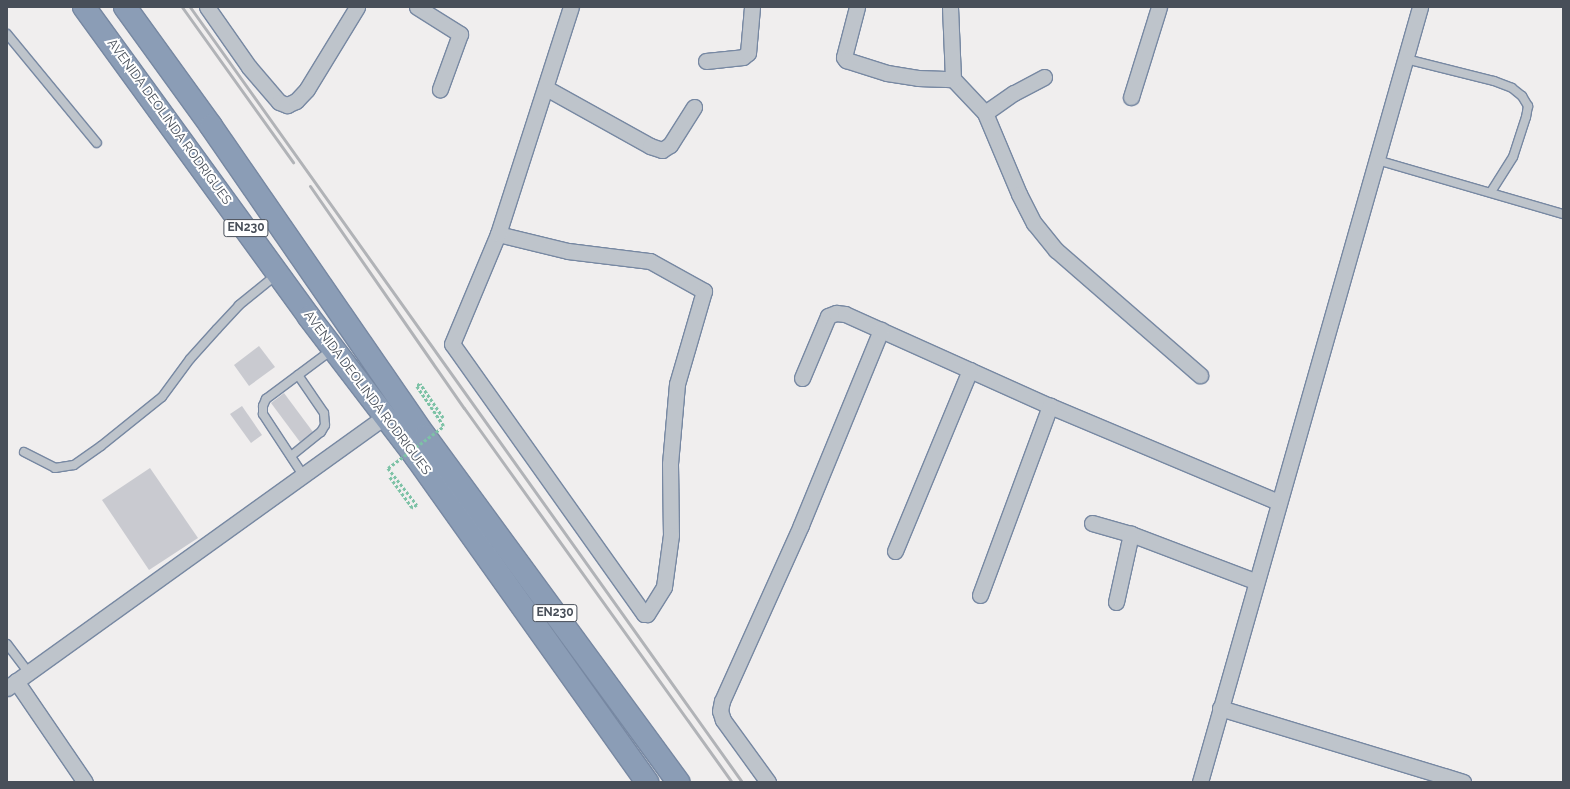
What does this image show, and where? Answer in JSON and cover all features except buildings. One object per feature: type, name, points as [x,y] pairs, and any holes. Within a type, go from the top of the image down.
[{"type":"highway","name":"AVENIDA DEOLINDA RODRIGUES","points":[[84,7],[333,348],[386,416],[647,782]]},
{"type":"highway","name":"AVENIDA DEOLINDA RODRIGUES","points":[[125,7],[211,126],[425,436],[678,782]]},
{"type":"street","points":[[207,7],[249,67],[279,102],[287,105],[296,101],[307,89],[356,7]]},
{"type":"street","points":[[417,7],[460,34],[440,89]]},
{"type":"street","points":[[498,234],[568,251],[650,261],[704,291],[677,384],[670,464],[671,534],[664,587],[647,614],[644,614],[452,344],[452,338],[498,234],[571,7]]},
{"type":"street","points":[[706,61],[743,57],[748,53],[752,7]]},
{"type":"street","points":[[857,7],[844,57],[846,60],[887,73],[918,78],[953,79]]},
{"type":"street","points":[[950,7],[953,79],[985,113],[1019,194],[1034,223],[1056,250],[1200,375]]},
{"type":"street","points":[[1131,97],[1159,7]]},
{"type":"street","points":[[1200,782],[1255,581],[1420,7]]},
{"type":"street","points":[[985,113],[1014,93],[1044,77]]},
{"type":"street","points":[[546,88],[650,146],[662,150],[670,145],[694,107]]},
{"type":"street","points":[[802,378],[828,316],[836,313],[845,314],[1050,406],[1278,502]]},
{"type":"street","points":[[768,782],[723,720],[720,711],[722,701],[801,525],[881,330]]},
{"type":"street","points":[[895,551],[970,370]]},
{"type":"street","points":[[980,595],[1050,406]]},
{"type":"street","points":[[85,782],[11,685],[386,416]]},
{"type":"street","points":[[1092,523],[1131,534],[1255,581]]},
{"type":"street","points":[[1116,602],[1131,534]]},
{"type":"street","points":[[1220,708],[1463,782]]},
{"type":"lane","points":[[7,34],[97,143]]},
{"type":"lane","points":[[1406,59],[1494,81],[1512,88],[1522,96],[1528,106],[1526,117],[1513,157],[1491,192]]},
{"type":"lane","points":[[1377,160],[1563,214]]},
{"type":"lane","points":[[24,452],[55,468],[74,465],[162,397],[190,359],[239,305],[279,273]]},
{"type":"lane","points":[[303,475],[264,414],[263,406],[266,399],[333,348]]},
{"type":"lane","points":[[291,456],[322,432],[325,425],[324,413],[298,375]]},
{"type":"lane","points":[[7,644],[28,672]]},
{"type":"path","points":[[389,476],[412,508],[417,505],[388,468],[444,426],[417,386],[420,384],[443,418]]},
{"type":"railway","points":[[182,7],[293,162]]},
{"type":"railway","points":[[190,7],[742,782]]},
{"type":"railway","points":[[310,186],[464,408],[732,782]]}]
